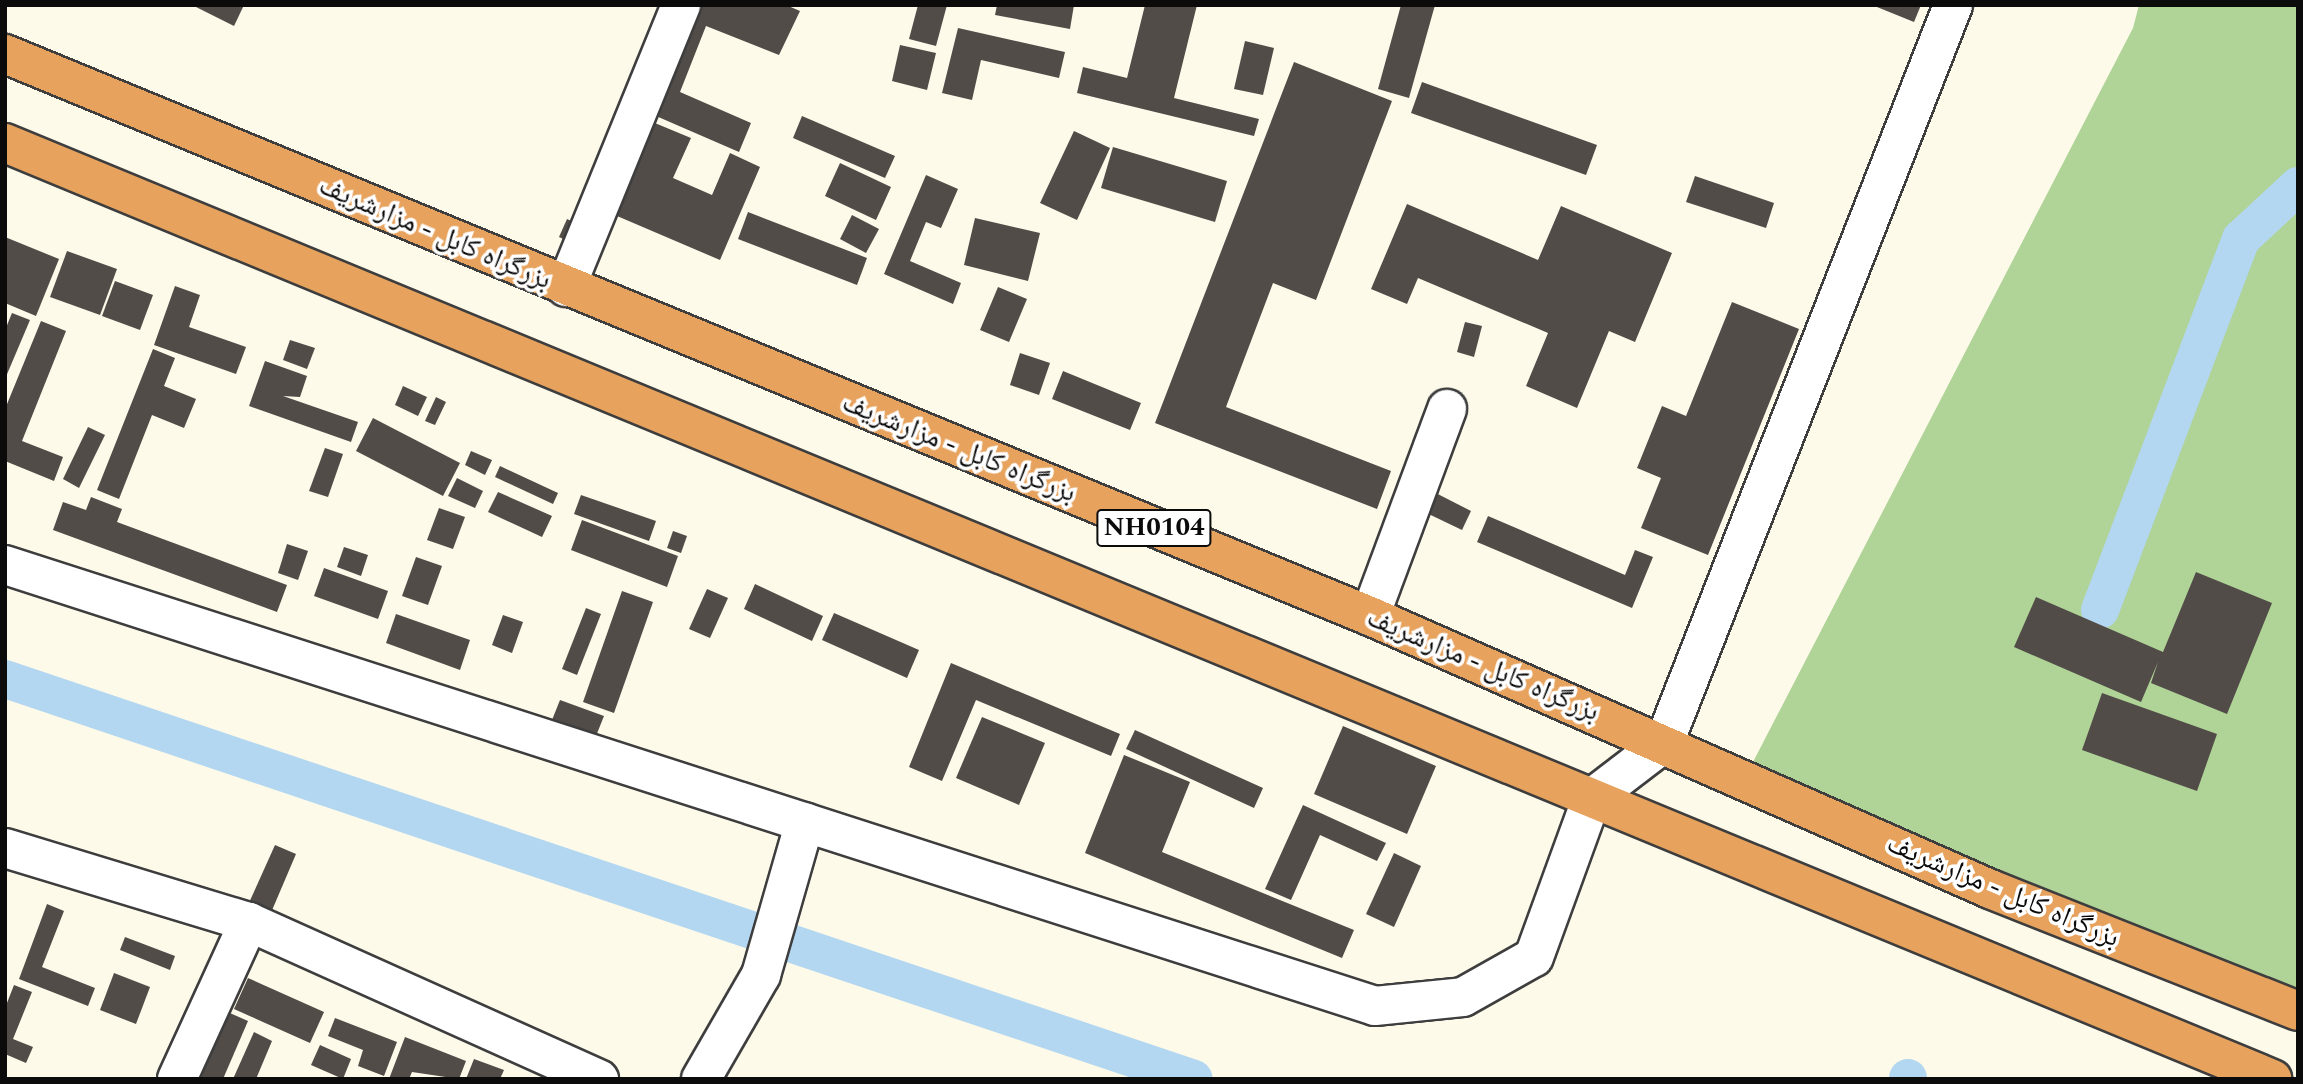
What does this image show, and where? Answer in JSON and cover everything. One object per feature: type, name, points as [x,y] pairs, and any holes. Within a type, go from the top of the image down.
[{"type":"highway","name":"بزرگراه کابل - مزارشریف","points":[[5,54],[1370,616],[1664,743],[1990,889],[2298,1011]]},
{"type":"highway","name":"NH0104","points":[[5,143],[2272,1079]]},
{"type":"street","points":[[566,287],[681,5]]},
{"type":"street","points":[[5,565],[1376,1006],[1463,997],[1534,957],[1592,798],[1664,743],[1953,5]]},
{"type":"street","points":[[1370,616],[1447,409]]},
{"type":"street","points":[[701,1079],[761,975],[805,822]]},
{"type":"street","points":[[5,848],[249,922],[599,1079]]},
{"type":"street","points":[[177,1079],[249,922]]},
{"type":"green space","points":[[2139,5],[2298,5],[2298,1010],[1738,791],[2133,28]]},
{"type":"building","points":[[192,5],[244,5],[234,26]]},
{"type":"building","points":[[693,5],[786,5],[800,11],[779,55],[706,26],[680,92],[751,123],[739,152],[656,116],[669,87],[661,84]]},
{"type":"building","points":[[918,5],[947,5],[936,46],[909,39]]},
{"type":"building","points":[[997,5],[1074,5],[1070,29],[995,15]]},
{"type":"building","points":[[1145,5],[1197,5],[1174,98],[1259,119],[1254,136],[1077,93],[1083,67],[1127,78]]},
{"type":"building","points":[[1401,5],[1435,5],[1409,98],[1378,89]]},
{"type":"building","points":[[1872,5],[1921,5],[1914,22]]},
{"type":"building","points":[[958,28],[1065,52],[1059,78],[981,60],[972,100],[942,93]]},
{"type":"building","points":[[1245,41],[1274,48],[1263,95],[1234,89]]},
{"type":"building","points":[[900,45],[936,53],[927,90],[892,81]]},
{"type":"building","points":[[1294,62],[1392,101],[1316,300],[1273,283],[1226,407],[1391,471],[1377,509],[1155,423]]},
{"type":"building","points":[[1422,82],[1597,145],[1586,175],[1411,113]]},
{"type":"building","points":[[802,116],[895,156],[885,178],[793,138]]},
{"type":"building","points":[[650,121],[691,138],[673,178],[712,195],[730,153],[760,167],[720,260],[610,213]]},
{"type":"building","points":[[1074,131],[1110,148],[1077,220],[1040,203]]},
{"type":"building","points":[[1113,147],[1227,181],[1215,222],[1101,188]]},
{"type":"building","points":[[840,163],[891,187],[876,220],[825,196]]},
{"type":"building","points":[[926,175],[958,189],[941,228],[926,222],[910,261],[961,283],[953,304],[884,274]]},
{"type":"building","points":[[1695,176],[1774,203],[1766,228],[1686,202]]},
{"type":"building","points":[[1407,204],[1538,260],[1561,206],[1672,253],[1635,342],[1609,331],[1577,408],[1526,386],[1548,333],[1418,278],[1407,304],[1371,289]]},
{"type":"building","points":[[748,212],[867,258],[857,285],[738,239]]},
{"type":"building","points":[[852,215],[879,229],[866,253],[840,239]]},
{"type":"building","points":[[975,218],[1040,233],[1028,281],[964,265]]},
{"type":"building","points":[[567,219],[582,226],[574,244],[559,237]]},
{"type":"building","points":[[5,237],[59,259],[36,316],[5,303]]},
{"type":"building","points":[[67,251],[117,269],[100,315],[50,297]]},
{"type":"building","points":[[115,281],[153,295],[140,330],[102,316]]},
{"type":"building","points":[[175,286],[200,295],[189,327],[246,347],[236,374],[154,345]]},
{"type":"building","points":[[998,287],[1027,299],[1009,342],[980,330]]},
{"type":"building","points":[[1732,302],[1799,329],[1708,555],[1641,528],[1661,478],[1637,468],[1662,406],[1686,416]]},
{"type":"building","points":[[12,313],[30,320],[5,379],[5,330]]},
{"type":"building","points":[[41,321],[66,331],[22,441],[63,457],[54,481],[5,461],[5,409]]},
{"type":"building","points":[[1465,322],[1482,326],[1474,357],[1457,352]]},
{"type":"building","points":[[290,340],[315,348],[307,369],[283,360]]},
{"type":"building","points":[[153,349],[175,358],[164,386],[196,399],[184,428],[152,415],[119,499],[97,490]]},
{"type":"building","points":[[1020,353],[1050,363],[1039,395],[1010,385]]},
{"type":"building","points":[[265,361],[307,376],[300,397],[283,396],[358,422],[351,442],[249,406]]},
{"type":"building","points":[[1063,371],[1141,403],[1130,430],[1052,399]]},
{"type":"building","points":[[403,386],[427,397],[418,416],[395,405]]},
{"type":"building","points":[[436,397],[446,402],[435,425],[425,421]]},
{"type":"building","points":[[373,418],[460,463],[443,496],[356,451]]},
{"type":"building","points":[[88,427],[105,435],[79,488],[63,479]]},
{"type":"building","points":[[325,448],[343,454],[328,497],[309,491]]},
{"type":"building","points":[[471,451],[492,460],[485,475],[465,465]]},
{"type":"building","points":[[500,466],[558,493],[553,504],[495,477]]},
{"type":"building","points":[[457,478],[483,491],[475,508],[448,496]]},
{"type":"building","points":[[1424,487],[1471,511],[1462,530],[1414,507]]},
{"type":"building","points":[[498,492],[552,516],[542,537],[488,512]]},
{"type":"building","points":[[581,495],[656,521],[649,541],[574,514]]},
{"type":"building","points":[[91,497],[122,509],[117,522],[287,585],[277,612],[53,530],[63,502],[86,510]]},
{"type":"building","points":[[439,508],[465,517],[453,549],[427,540]]},
{"type":"building","points":[[1488,516],[1625,575],[1635,550],[1653,557],[1632,608],[1477,542]]},
{"type":"building","points":[[582,520],[678,556],[667,587],[571,550]]},
{"type":"building","points":[[673,531],[687,536],[681,553],[667,548]]},
{"type":"building","points":[[287,544],[308,551],[298,580],[278,573]]},
{"type":"building","points":[[344,547],[368,555],[361,576],[337,567]]},
{"type":"building","points":[[416,557],[442,566],[428,605],[402,596]]},
{"type":"building","points":[[324,568],[388,591],[378,619],[314,596]]},
{"type":"building","points":[[2196,572],[2272,603],[2227,714],[2151,683],[2158,662],[2141,702],[2014,647],[2036,597],[2163,652]]},
{"type":"building","points":[[755,584],[823,616],[812,641],[744,609]]},
{"type":"building","points":[[707,589],[728,598],[710,638],[689,629]]},
{"type":"building","points":[[622,591],[653,602],[614,713],[583,702]]},
{"type":"building","points":[[586,608],[601,614],[577,675],[562,669]]},
{"type":"building","points":[[834,613],[919,650],[907,678],[822,640]]},
{"type":"building","points":[[396,614],[470,640],[460,670],[386,643]]},
{"type":"building","points":[[503,615],[523,622],[512,653],[492,645]]},
{"type":"building","points":[[951,663],[1120,734],[1111,756],[976,700],[942,781],[909,767]]},
{"type":"building","points":[[2102,693],[2217,734],[2197,791],[2082,750]]},
{"type":"building","points":[[560,700],[604,716],[596,736],[552,720]]},
{"type":"building","points":[[982,717],[1045,743],[1019,805],[956,778]]},
{"type":"building","points":[[1343,726],[1436,766],[1407,834],[1314,794]]},
{"type":"building","points":[[1135,730],[1263,788],[1254,808],[1126,749]]},
{"type":"building","points":[[1124,755],[1190,782],[1162,852],[1354,930],[1342,958],[1085,853]]},
{"type":"building","points":[[1303,805],[1386,843],[1377,861],[1320,835],[1291,900],[1265,889]]},
{"type":"building","points":[[275,845],[296,854],[270,915],[248,905]]},
{"type":"building","points":[[1394,853],[1421,866],[1394,927],[1366,914]]},
{"type":"building","points":[[47,904],[64,911],[42,967],[95,988],[88,1006],[19,979]]},
{"type":"building","points":[[125,937],[175,956],[170,970],[120,950]]},
{"type":"building","points":[[114,973],[150,987],[136,1024],[100,1010]]},
{"type":"building","points":[[248,978],[324,1012],[310,1043],[234,1009]]},
{"type":"building","points":[[14,985],[32,992],[13,1039],[33,1047],[26,1063],[5,1054],[5,1008]]},
{"type":"building","points":[[223,1010],[248,1021],[223,1079],[194,1079]]},
{"type":"building","points":[[335,1018],[397,1042],[384,1076],[358,1066],[363,1050],[328,1036]]},
{"type":"building","points":[[254,1032],[272,1041],[256,1079],[233,1079]]},
{"type":"building","points":[[405,1037],[466,1061],[459,1079],[412,1072],[409,1079],[389,1079]]},
{"type":"building","points":[[320,1045],[351,1059],[343,1079],[311,1065]]},
{"type":"building","points":[[474,1059],[504,1070],[500,1079],[466,1079]]},
{"type":"waterway","points":[[2100,610],[2241,239],[2298,186]]},
{"type":"waterway","points":[[5,679],[1194,1079]]}]
